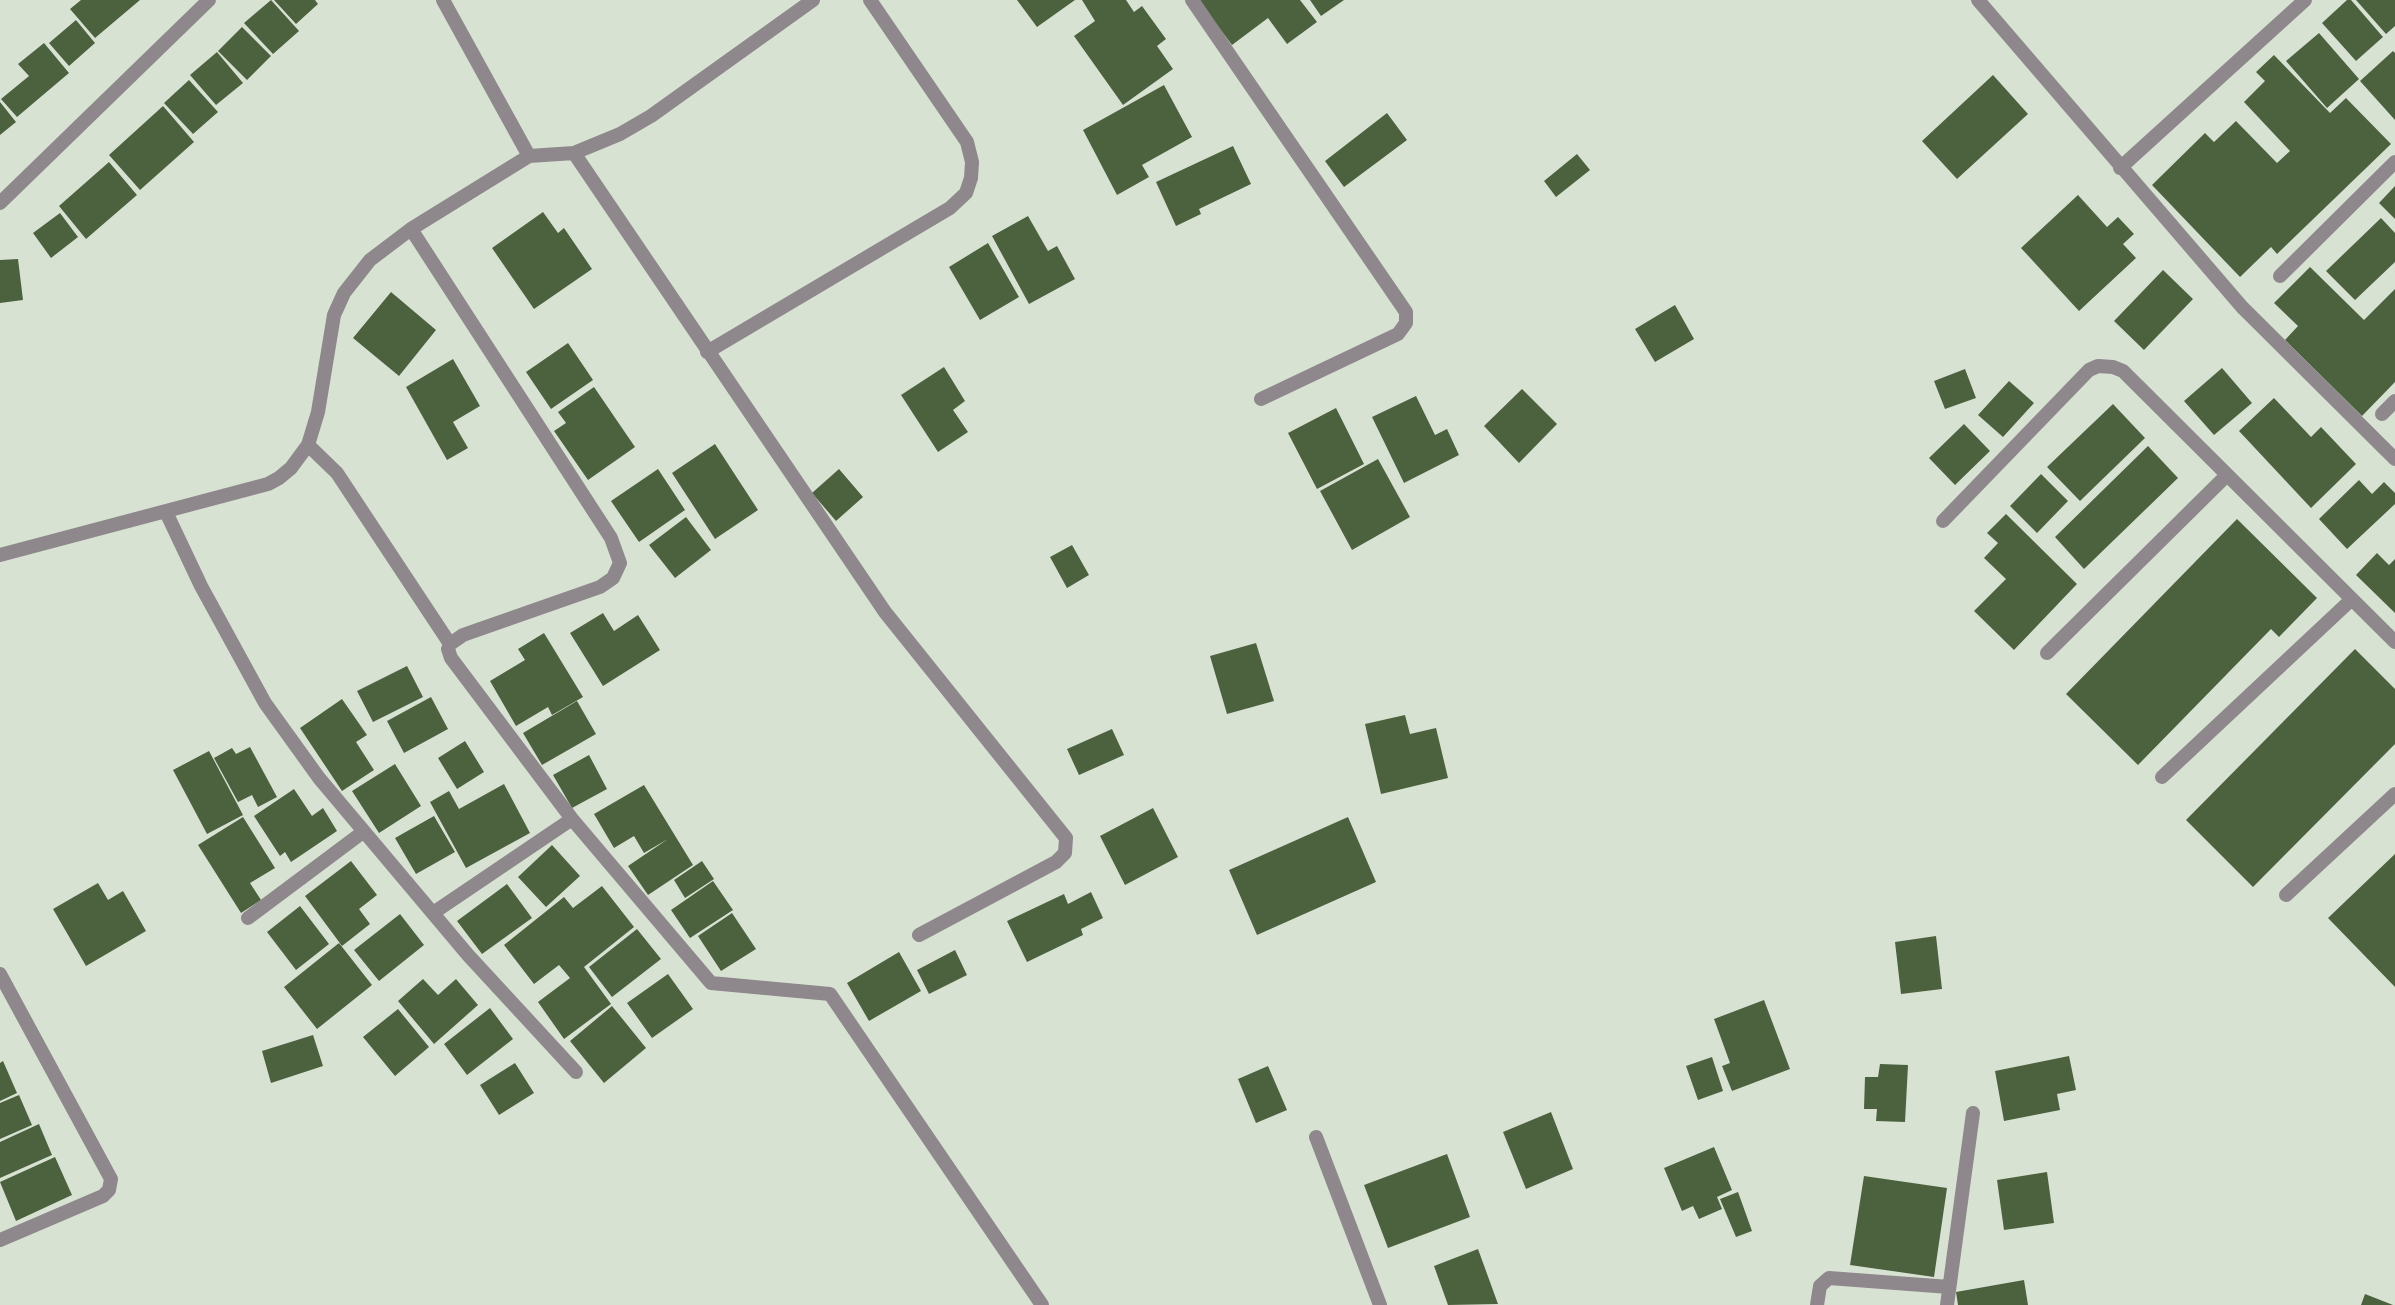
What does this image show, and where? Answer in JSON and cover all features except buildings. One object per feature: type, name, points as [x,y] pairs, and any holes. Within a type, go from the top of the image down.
[{"type":"street","points":[[0,203],[209,0]]},
{"type":"street","points":[[443,0],[529,156]]},
{"type":"street","points":[[0,555],[268,484],[291,468],[308,445],[318,412],[334,315],[344,293],[370,260],[411,229],[529,156],[574,153],[620,134],[650,116],[813,0]]},
{"type":"street","points":[[707,352],[950,208],[965,192],[971,178],[972,162],[967,142],[870,0]]},
{"type":"street","points":[[1192,0],[1406,312],[1406,323],[1398,334],[1261,399]]},
{"type":"street","points":[[1978,0],[2242,307],[2395,459]]},
{"type":"street","points":[[2120,168],[2305,0]]},
{"type":"street","points":[[574,153],[885,612],[1066,838],[1065,853],[1056,862],[919,935]]},
{"type":"street","points":[[2280,276],[2395,162]]},
{"type":"street","points":[[411,229],[611,538],[620,562],[613,578],[600,587],[463,635],[450,644],[448,649],[451,659],[572,818],[711,983],[830,995],[1042,1305]]},
{"type":"street","points":[[1942,521],[2089,370],[2106,365],[2123,371],[2395,642]]},
{"type":"street","points":[[2382,414],[2395,401]]},
{"type":"street","points":[[308,445],[337,473],[450,644]]},
{"type":"street","points":[[2047,653],[2227,475]]},
{"type":"street","points":[[166,512],[201,586],[265,703],[319,778],[433,913],[576,1072]]},
{"type":"street","points":[[2162,777],[2352,599]]},
{"type":"street","points":[[2286,895],[2395,794]]},
{"type":"street","points":[[433,913],[572,818]]},
{"type":"street","points":[[247,918],[363,832]]},
{"type":"street","points":[[0,974],[111,1179],[109,1190],[103,1196],[0,1240]]},
{"type":"street","points":[[1947,1305],[1973,1113]]},
{"type":"street","points":[[1316,1137],[1380,1305]]},
{"type":"street","points":[[1817,1305],[1821,1286],[1829,1278],[1949,1287]]}]
